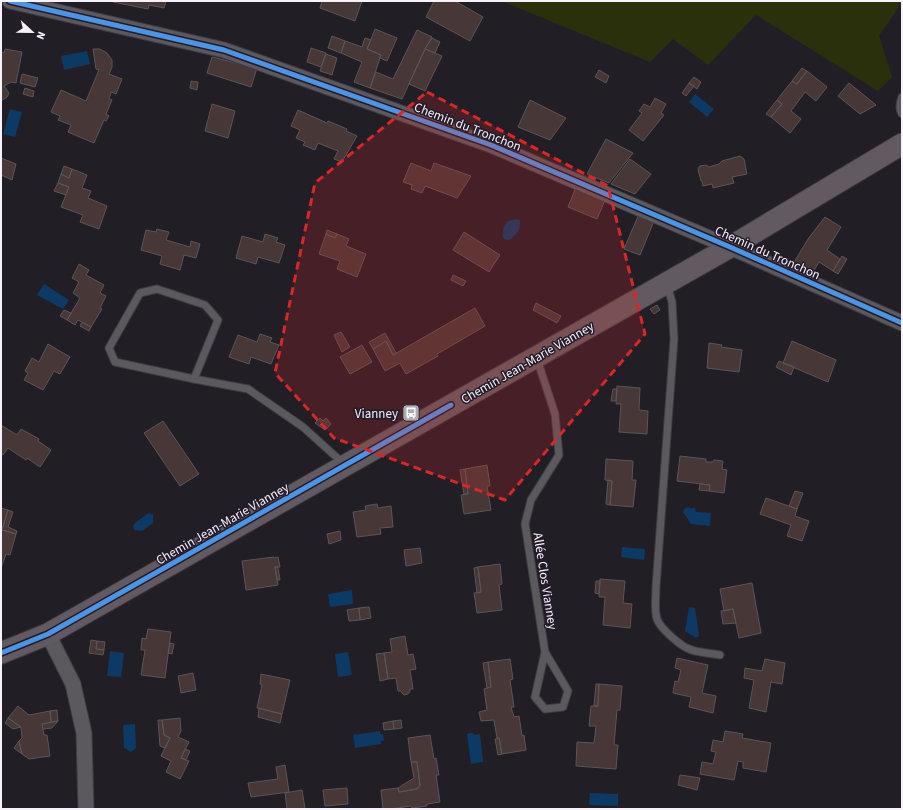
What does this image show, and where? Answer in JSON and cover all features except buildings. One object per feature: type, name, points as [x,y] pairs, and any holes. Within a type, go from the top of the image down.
[{"type":"street","name":"Chemin du Tronchon","points":[[10,1],[224,50],[491,145],[730,247],[902,323]]},
{"type":"street","name":"Chemin Jean-Marie Vianney","points":[[1,653],[48,634],[730,247],[902,144]]},
{"type":"street","points":[[48,634],[74,684],[84,733],[86,809]]},
{"type":"lane","points":[[902,97],[900,102],[902,114]]},
{"type":"lane","points":[[666,283],[672,302],[674,339],[656,581],[657,620],[677,642],[690,650],[720,655]]},
{"type":"lane","points":[[194,379],[218,320],[205,305],[157,289],[140,293],[108,348],[115,362],[194,379],[248,389],[303,427],[346,465]]},
{"type":"lane","name":"Allée Clos Vianney","points":[[536,357],[555,414],[559,455],[531,500],[525,524],[545,652],[536,697],[545,709],[563,707],[568,691],[545,652]]},
{"type":"highlighted area","points":[[427,92],[608,186],[645,334],[505,500],[334,438],[275,373],[315,183]]},
{"type":"green space","points":[[501,1],[902,2],[879,36],[892,77],[878,91],[756,15],[708,65],[673,39],[650,62]]},
{"type":"water","points":[[87,51],[90,64],[64,70],[61,56]]},
{"type":"water","points":[[695,94],[714,109],[707,117],[689,102]]},
{"type":"water","points":[[10,109],[22,112],[15,137],[3,134]]},
{"type":"water","points":[[516,219],[520,220],[518,231],[508,240],[503,238],[503,229],[507,222]]},
{"type":"water","points":[[44,284],[69,300],[63,309],[37,295]]},
{"type":"water","points":[[689,507],[691,509],[695,508],[696,512],[711,513],[710,526],[691,524],[683,512],[685,508]]},
{"type":"water","points":[[149,513],[153,515],[153,523],[142,531],[134,530],[133,526],[135,523]]},
{"type":"water","points":[[622,547],[645,549],[644,560],[621,557]]},
{"type":"water","points":[[352,590],[353,604],[330,607],[328,594]]},
{"type":"water","points":[[689,607],[695,608],[699,636],[696,638],[685,631]]},
{"type":"water","points":[[110,651],[124,653],[121,677],[107,676]]},
{"type":"water","points":[[348,652],[352,675],[338,677],[335,654]]},
{"type":"water","points":[[135,724],[136,748],[131,752],[124,748],[123,725]]},
{"type":"water","points":[[380,731],[380,734],[383,734],[384,741],[381,741],[381,744],[355,748],[353,735]]},
{"type":"water","points":[[472,733],[475,735],[480,734],[483,762],[471,764],[467,734]]},
{"type":"water","points":[[590,793],[618,794],[618,806],[589,805]]},
{"type":"cycle path","points":[[10,1],[224,50],[491,145],[730,247],[902,323]]},
{"type":"cycle path","points":[[1,653],[48,634],[451,405]]},
{"type":"place","name":"Vianney","points":[[411,413]]}]
